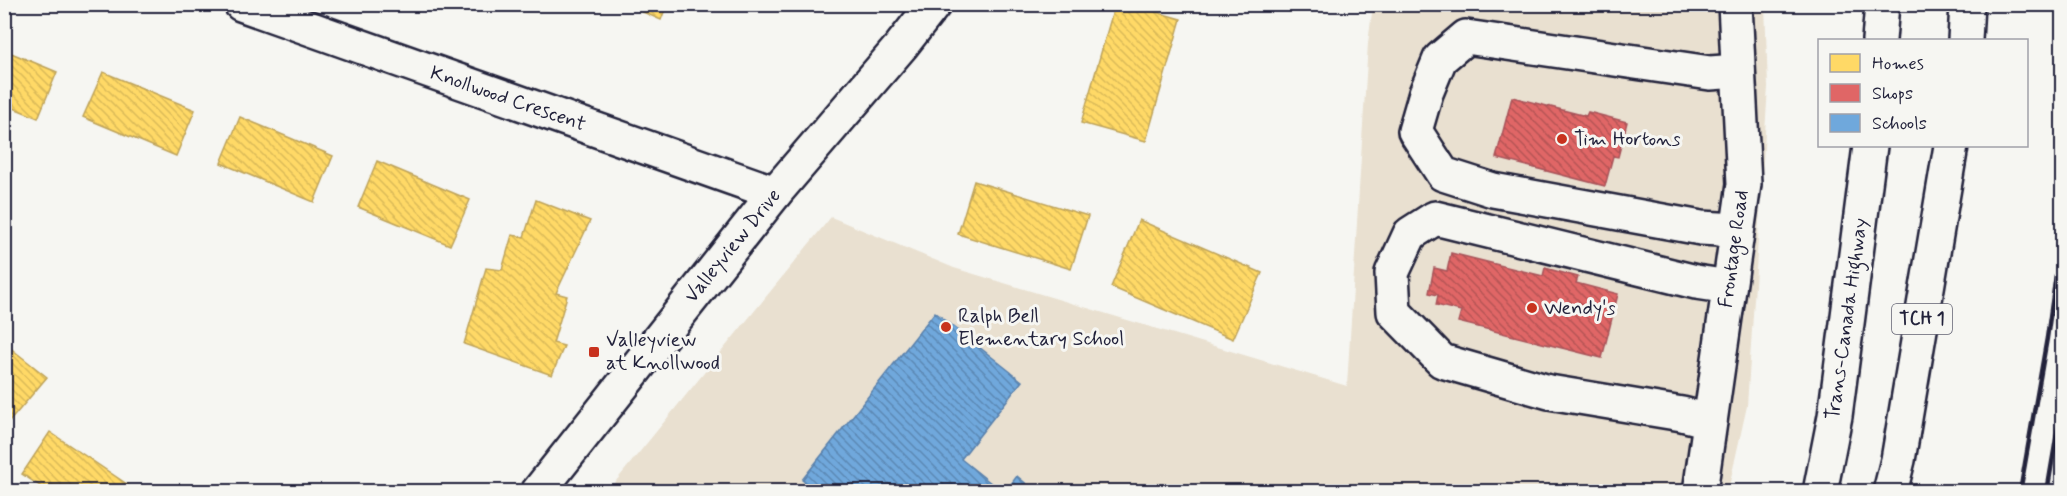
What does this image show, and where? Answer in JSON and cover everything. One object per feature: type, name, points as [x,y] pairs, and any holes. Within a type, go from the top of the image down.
[{"type":"main road","name":"Knollwood Crescent","points":[[241,4],[775,193]]},
{"type":"main road","name":"Valleyview Drive","points":[[538,492],[775,193],[934,4]]},
{"type":"main road","name":"Frontage Road","points":[[1700,492],[1744,184],[1736,4]]},
{"type":"main road","points":[[1872,4],[1872,39]]},
{"type":"main road","points":[[1879,39],[1882,4]]},
{"type":"main road","points":[[1965,39],[1967,4]]},
{"type":"main road","points":[[1737,230],[1701,228],[1493,190],[1443,174],[1415,131],[1426,93],[1440,59],[1466,37],[1710,74],[1738,71]]},
{"type":"main road","name":"Trans-Canada Highway","points":[[1820,492],[1835,416],[1870,147]]},
{"type":"main road","name":"TCH 1","points":[[1890,492],[1898,460],[1951,147]]},
{"type":"main road","points":[[1710,420],[1549,392],[1442,361],[1394,312],[1392,273],[1410,234],[1435,218],[1696,282],[1729,287]]},
{"type":"shaded area","points":[[1373,5],[1765,5],[1768,87],[1747,406],[1728,491],[607,492],[831,217],[954,268],[1347,386],[1368,43]]},
{"type":"building: Homes","points":[[625,4],[667,4],[661,20]]},
{"type":"building: Homes","points":[[1115,4],[1128,4],[1181,19],[1146,141],[1081,123]]},
{"type":"building: Homes","points":[[4,50],[57,72],[38,118],[4,104]]},
{"type":"building: Homes","points":[[103,72],[195,110],[176,156],[83,117]]},
{"type":"building: Homes","points":[[240,117],[333,156],[314,202],[221,163]]},
{"type":"building: Homes","points":[[377,161],[470,200],[450,245],[358,207]]},
{"type":"building: Homes","points":[[974,181],[1088,216],[1071,269],[958,234]]},
{"type":"building: Homes","points":[[536,200],[590,221],[556,293],[567,296],[553,343],[564,346],[552,375],[464,344],[486,268],[502,270],[512,235],[524,237]]},
{"type":"building: Homes","points":[[1139,220],[1262,273],[1233,339],[1111,287]]},
{"type":"building: Homes","points":[[4,343],[47,377],[4,428]]},
{"type":"building: Homes","points":[[50,432],[134,489],[132,492],[49,492],[22,474]]},
{"type":"building: Shops","name":"Tim Hortons","points":[[1512,97],[1586,116],[1588,112],[1627,122],[1618,157],[1613,156],[1605,186],[1496,158]]},
{"type":"building: Shops","name":"Wendy's","points":[[1451,253],[1543,276],[1545,268],[1578,277],[1576,283],[1618,294],[1602,358],[1458,322],[1461,311],[1436,305],[1438,295],[1429,293],[1434,268],[1447,271]]},
{"type":"building: Schools","name":"Ralph Bell Elementary School","points":[[935,312],[1022,381],[961,459],[1002,492],[817,492],[802,480]]},
{"type":"building: Schools","points":[[1017,476],[1036,492],[1005,492]]},
{"type":"railway","points":[[2020,492],[2047,338],[2062,233]]},
{"type":"railway","points":[[2047,492],[2062,404]]},
{"type":"place","name":"Tim Hortons","points":[[1562,139]]},
{"type":"place","name":"Wendy's","points":[[1532,308]]},
{"type":"place","name":"Ralph Bell Elementary School","points":[[946,327]]},
{"type":"place","name":"Valleyview at Knollwood","points":[[594,352]]}]
